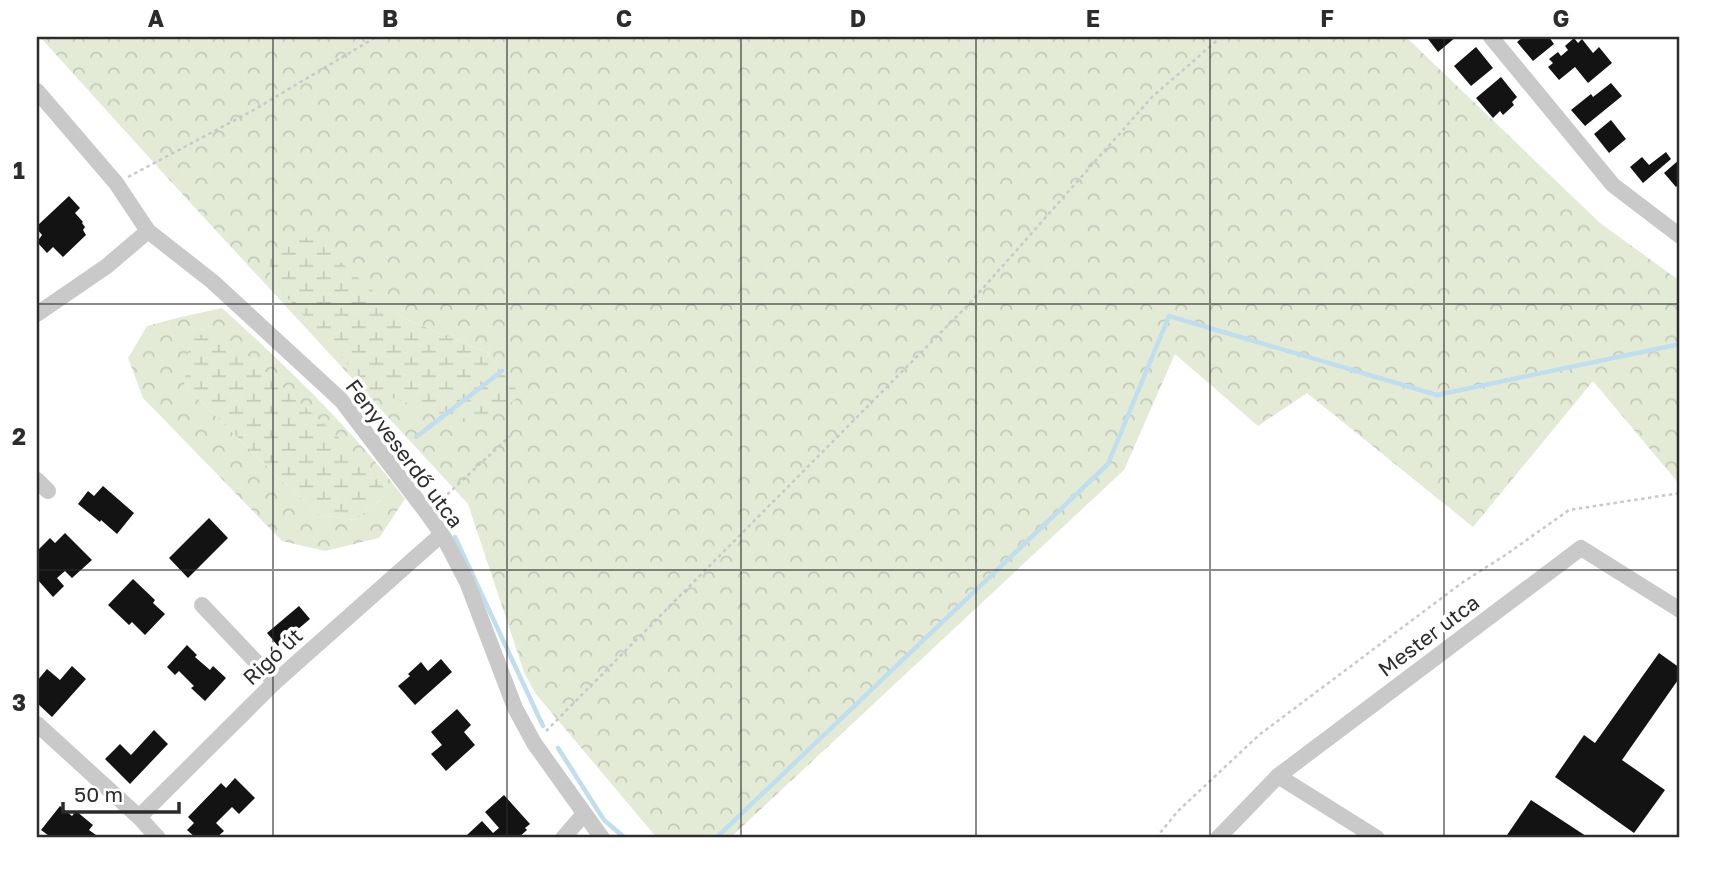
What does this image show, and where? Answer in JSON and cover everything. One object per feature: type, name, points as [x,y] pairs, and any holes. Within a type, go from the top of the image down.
[{"type":"street","points":[[1491,37],[1613,185],[1680,236]]},
{"type":"street","name":"Fenyveserdő utca","points":[[37,91],[116,183],[148,231],[214,282],[341,400],[427,513],[442,534],[467,582],[515,708],[534,743],[602,838]]},
{"type":"street","points":[[37,314],[107,266],[148,231]]},
{"type":"street","name":"Rigó út","points":[[139,817],[275,682],[442,534]]},
{"type":"street","name":"Mester utca","points":[[1218,838],[1278,776],[1581,548],[1680,610]]},
{"type":"street","points":[[202,605],[275,682]]},
{"type":"street","points":[[37,724],[139,817],[158,838]]},
{"type":"street","points":[[1278,776],[1377,838]]},
{"type":"street","points":[[563,838],[584,814]]},
{"type":"path","points":[[116,183],[252,111],[374,37]]},
{"type":"path","points":[[534,743],[969,304],[1152,97],[1221,37]]},
{"type":"path","points":[[427,513],[510,436]]},
{"type":"path","points":[[1156,838],[1178,811],[1259,735],[1463,582],[1569,510],[1680,493]]},
{"type":"green space","points":[[40,37],[1406,37],[1600,223],[1680,281],[1680,485],[1593,381],[1473,527],[1307,393],[1258,426],[1175,354],[1124,470],[730,838],[657,838],[535,693],[524,672],[468,504]],"holes":[[[315,240],[403,318],[487,352],[520,395],[312,323],[271,280]]]},
{"type":"green space","points":[[295,236],[315,239],[403,318],[487,352],[521,395],[478,427],[372,391],[271,280],[268,253]]},
{"type":"green space","points":[[222,308],[341,423],[405,499],[379,538],[325,551],[282,541],[143,398],[128,358],[147,326]],"holes":[[[185,386],[387,494],[355,520],[320,515]]]},
{"type":"green space","points":[[219,330],[375,473],[387,494],[355,520],[320,515],[278,477],[184,385],[190,338]]},
{"type":"building","points":[[1456,37],[1438,52],[1428,39]]},
{"type":"building","points":[[1523,37],[1549,37],[1554,44],[1533,61],[1517,42]]},
{"type":"building","points":[[1574,38],[1578,43],[1582,39],[1593,53],[1599,47],[1612,63],[1588,83],[1575,67],[1559,80],[1548,67],[1553,63],[1549,59],[1558,52],[1561,56],[1568,50],[1565,46]]},
{"type":"building","points":[[1476,47],[1493,68],[1471,86],[1454,66]]},
{"type":"building","points":[[1501,77],[1517,97],[1512,102],[1514,105],[1503,115],[1500,111],[1493,118],[1476,98]]},
{"type":"building","points":[[1611,83],[1622,96],[1585,126],[1571,110]]},
{"type":"building","points":[[1611,120],[1626,139],[1609,153],[1594,134]]},
{"type":"building","points":[[1666,152],[1671,159],[1643,183],[1630,167],[1642,157],[1649,165]]},
{"type":"building","points":[[1680,159],[1680,183],[1676,187],[1664,173]]},
{"type":"building","points":[[69,196],[80,208],[75,213],[83,222],[86,235],[63,257],[53,247],[47,253],[37,242],[42,235],[37,226]]},
{"type":"building","points":[[103,486],[134,513],[117,534],[78,504],[88,491],[94,496]]},
{"type":"building","points":[[209,518],[228,538],[188,578],[169,558]]},
{"type":"building","points":[[65,533],[92,560],[72,578],[65,571],[57,578],[64,586],[53,597],[37,579],[37,551],[50,538],[55,543]]},
{"type":"building","points":[[133,579],[165,614],[145,635],[132,622],[129,625],[108,605]]},
{"type":"building","points":[[299,606],[310,619],[278,646],[267,633]]},
{"type":"building","points":[[187,645],[197,655],[195,657],[210,670],[213,666],[226,678],[205,701],[179,671],[175,675],[167,667]]},
{"type":"building","points":[[1659,653],[1680,668],[1680,677],[1622,760],[1665,790],[1634,833],[1555,777],[1584,735],[1595,743]]},
{"type":"building","points":[[441,659],[452,672],[415,705],[398,686],[421,662],[428,671]]},
{"type":"building","points":[[72,666],[86,679],[52,717],[37,703],[37,681],[47,669],[60,680]]},
{"type":"building","points":[[457,709],[471,725],[464,732],[475,745],[446,771],[431,754],[442,745],[431,732]]},
{"type":"building","points":[[154,730],[168,744],[130,784],[105,759],[120,744],[131,755]]},
{"type":"building","points":[[235,778],[255,798],[239,814],[232,807],[216,823],[224,831],[216,838],[196,838],[187,830],[194,823],[188,817],[221,783],[226,788]]},
{"type":"building","points":[[504,795],[530,824],[525,828],[527,830],[518,838],[470,838],[467,835],[482,821],[493,833],[499,828],[485,812]]},
{"type":"building","points":[[1531,800],[1589,838],[1505,838]]},
{"type":"building","points":[[60,806],[72,816],[76,811],[93,825],[89,830],[96,835],[93,838],[62,838],[58,835],[52,838],[41,830]]},
{"type":"waterway","points":[[716,838],[1108,464],[1169,316],[1437,395],[1680,344]]},
{"type":"waterway","points":[[416,437],[502,371]]},
{"type":"waterway","points":[[455,537],[543,726]]},
{"type":"waterway","points":[[558,748],[604,820],[625,838]]}]
